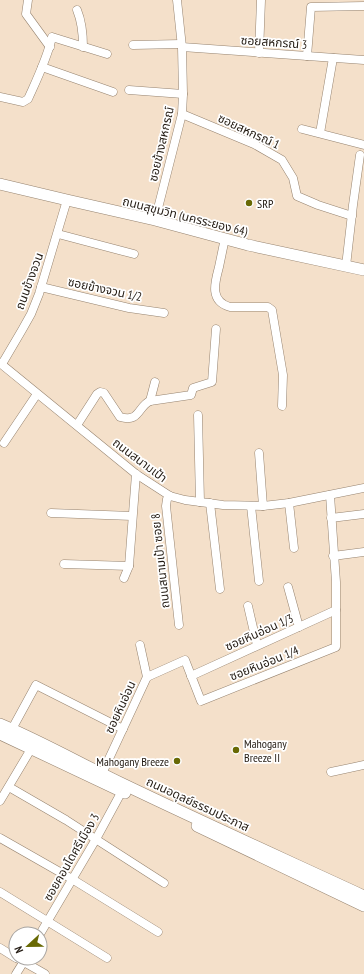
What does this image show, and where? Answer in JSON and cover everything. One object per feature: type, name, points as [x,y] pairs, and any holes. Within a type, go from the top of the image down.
[{"type":"street","points":[[28,0],[26,14],[50,47]]},
{"type":"street","name":"ซอยข้างสหกรณ์","points":[[155,220],[182,114],[183,94],[181,45],[177,0]]},
{"type":"street","points":[[259,53],[261,0]]},
{"type":"street","points":[[307,56],[311,7],[364,6]]},
{"type":"street","points":[[77,10],[82,25],[83,47]]},
{"type":"street","points":[[0,97],[23,102],[28,99],[50,47],[52,37],[107,54]]},
{"type":"street","name":"ซอยสหกรณ์ 3","points":[[133,45],[181,45],[259,53],[364,60]]},
{"type":"street","points":[[320,133],[332,58]]},
{"type":"street","points":[[42,67],[113,92]]},
{"type":"street","points":[[129,90],[183,94]]},
{"type":"street","name":"ซอยสหกรณ์ 1","points":[[182,114],[254,144],[282,160],[293,178],[297,196],[318,205],[352,216]]},
{"type":"street","points":[[302,129],[364,143]]},
{"type":"street","points":[[346,266],[360,155]]},
{"type":"street","name":"ถนนสุขุมวิท (นครระยอง 64)","points":[[0,184],[155,220],[248,245],[364,270]]},
{"type":"street","name":"ถนนข้างจวน","points":[[1,364],[31,314],[58,234],[67,200]]},
{"type":"street","points":[[58,234],[134,254]]},
{"type":"street","points":[[225,238],[215,279],[214,287],[216,294],[225,306],[268,307],[272,310],[283,375],[282,406]]},
{"type":"street","name":"ซอยข้างจวน 1/2","points":[[41,287],[129,308],[164,313]]},
{"type":"street","points":[[77,425],[97,394],[100,392],[104,393],[120,417],[131,418],[138,414],[146,402],[191,395],[192,388],[212,382],[216,329]]},
{"type":"street","name":"ถนนสนามเป้า","points":[[1,364],[136,474],[170,496],[185,500],[223,505],[263,506],[289,503],[364,488]]},
{"type":"street","points":[[150,401],[155,382]]},
{"type":"street","points":[[4,443],[38,394]]},
{"type":"street","points":[[198,414],[200,502]]},
{"type":"street","points":[[259,453],[263,506]]},
{"type":"street","points":[[124,578],[129,566],[136,474]]},
{"type":"street","points":[[330,495],[333,556],[336,582],[336,610]]},
{"type":"street","name":"ถนนสนามเป้า ซอย 8","points":[[170,496],[167,499],[166,506],[179,625]]},
{"type":"street","points":[[210,503],[220,588]]},
{"type":"street","points":[[289,503],[294,548]]},
{"type":"street","points":[[251,506],[259,581]]},
{"type":"street","points":[[51,513],[132,516]]},
{"type":"street","points":[[331,518],[364,514]]},
{"type":"street","points":[[333,556],[364,552]]},
{"type":"street","points":[[64,564],[129,566]]},
{"type":"street","points":[[288,587],[299,627]]},
{"type":"street","points":[[248,606],[257,645]]},
{"type":"street","name":"ซอยหินอ่อน 1/3","points":[[191,676],[336,610]]},
{"type":"street","name":"ซอยหินอ่อน 1/4","points":[[201,701],[336,647],[336,610]]},
{"type":"street","points":[[140,645],[147,677]]},
{"type":"street","name":"ซอยหินอ่อน","points":[[101,777],[147,677],[185,660],[201,701]]},
{"type":"street","points":[[12,728],[36,685],[122,729]]},
{"type":"street","name":"ถนนอดุลย์ธรรมประภาส","points":[[0,724],[12,728],[101,777],[122,791],[327,884],[364,896]]},
{"type":"street","name":"ถนนอดุลย์ธรรมประภาส","points":[[0,734],[31,749],[101,777],[224,831],[327,884],[364,906]]},
{"type":"street","points":[[0,801],[31,749]]},
{"type":"street","points":[[331,772],[364,765]]},
{"type":"street","points":[[9,787],[66,820],[164,883]]},
{"type":"street","name":"ซอยคอนโดศรีเมือง 3","points":[[44,926],[96,839],[122,791]]},
{"type":"street","points":[[0,838],[72,879],[158,932]]},
{"type":"street","points":[[0,892],[107,958]]},
{"type":"street","points":[[32,966],[45,974]]},
{"type":"place","name":"SRP","points":[[249,203]]},
{"type":"place","name":"Mahogany Breeze II","points":[[236,750]]},
{"type":"place","name":"Mahogany Breeze","points":[[177,761]]}]
